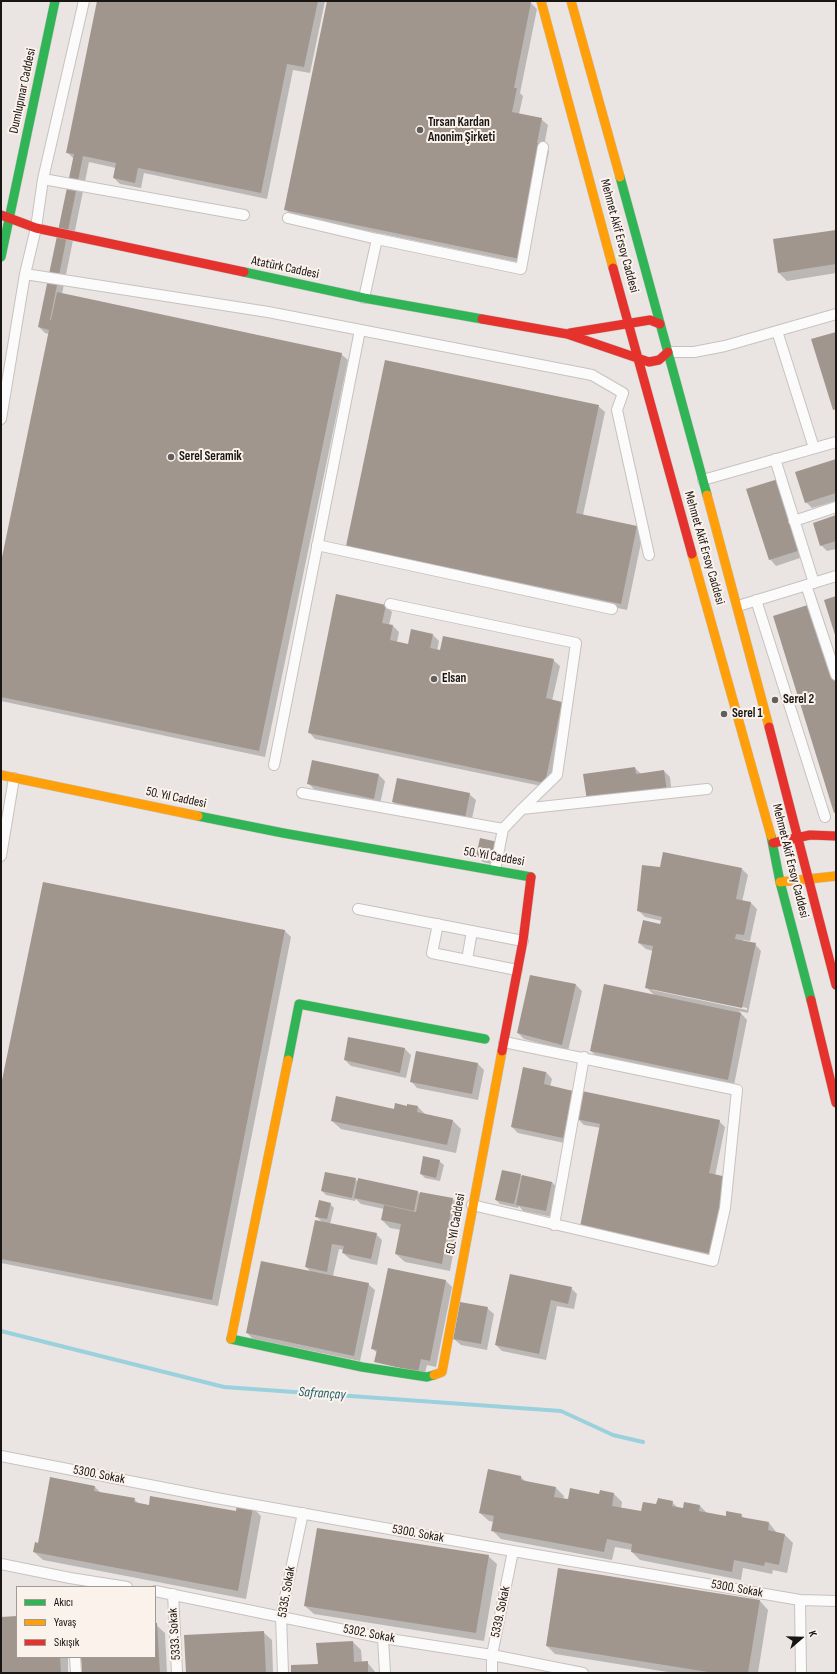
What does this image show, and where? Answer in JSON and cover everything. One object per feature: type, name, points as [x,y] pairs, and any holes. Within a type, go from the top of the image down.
[{"type":"main road","name":"Dumlupınar Caddesi","points":[[1,257],[5,216],[55,1]]},
{"type":"main road","name":"Mehmet Akif Ersoy Caddesi","points":[[541,1],[638,359],[773,843],[780,882],[827,1060],[836,1103]]},
{"type":"main road","name":"Mehmet Akif Ersoy Caddesi","points":[[571,1],[738,606],[799,837],[836,986]]},
{"type":"main road","name":"Atatürk Caddesi","points":[[5,216],[36,228],[364,298],[567,334]]},
{"type":"main road","points":[[567,334],[650,320],[660,324]]},
{"type":"main road","points":[[567,334],[638,359],[654,362],[668,352]]},
{"type":"main road","name":"50. Yıl Caddesi","points":[[1,775],[283,833],[532,877],[523,941],[472,1205],[442,1372],[427,1377],[362,1367],[231,1340],[299,1004],[486,1038]]},
{"type":"main road","points":[[773,843],[810,835],[836,836]]},
{"type":"main road","points":[[780,882],[810,880],[836,876]]},
{"type":"street","points":[[1,419],[25,274],[36,228],[43,179],[84,1]]},
{"type":"street","points":[[288,218],[377,239],[521,269],[543,147]]},
{"type":"street","points":[[43,179],[244,215]]},
{"type":"street","points":[[364,298],[377,239]]},
{"type":"street","points":[[25,274],[268,312],[592,375],[623,393],[617,410],[649,556]]},
{"type":"street","points":[[668,352],[694,352],[836,314]]},
{"type":"street","points":[[274,765],[360,330]]},
{"type":"street","points":[[777,331],[814,448]]},
{"type":"street","points":[[703,480],[836,442]]},
{"type":"street","points":[[775,459],[794,521],[836,675]]},
{"type":"street","points":[[794,521],[836,507]]},
{"type":"street","points":[[317,545],[612,609]]},
{"type":"street","points":[[738,606],[836,576]]},
{"type":"street","points":[[756,600],[825,816]]},
{"type":"street","points":[[390,604],[576,643],[557,775],[503,830],[495,870]]},
{"type":"street","points":[[1,856],[14,778]]},
{"type":"street","points":[[522,809],[707,789]]},
{"type":"street","points":[[302,793],[503,830]]},
{"type":"street","points":[[358,909],[523,941]]},
{"type":"street","points":[[438,924],[432,953],[517,970]]},
{"type":"street","points":[[467,960],[472,931]]},
{"type":"street","points":[[472,1205],[713,1261],[725,1208],[737,1090],[504,1042]]},
{"type":"street","points":[[554,1225],[584,1058]]},
{"type":"street","name":"5300. Sokak","points":[[1,1456],[513,1551],[800,1600],[836,1601]]},
{"type":"street","name":"5335. Sokak","points":[[282,1673],[281,1616],[303,1513]]},
{"type":"street","name":"5339. Sokak","points":[[492,1673],[492,1655],[513,1551]]},
{"type":"street","points":[[1,1564],[71,1583],[113,1586]]},
{"type":"street","name":"5302. Sokak","points":[[156,1591],[383,1638],[492,1655],[583,1673]]},
{"type":"street","name":"5333. Sokak","points":[[173,1594],[177,1673]]},
{"type":"street","points":[[800,1600],[801,1673]]},
{"type":"street","points":[[383,1638],[385,1673]]},
{"type":"street","points":[[75,1658],[76,1673]]},
{"type":"building","name":"Serel Seramik","points":[[97,1],[318,1],[304,67],[287,64],[261,193],[138,168],[135,183],[113,178],[116,163],[83,156],[50,320],[57,292],[342,353],[259,751],[1,697],[1,562],[49,330],[38,327],[74,154],[66,153]]},
{"type":"building","name":"Tırsan Kardan Anonim Şirketi","points":[[327,1],[531,2],[514,88],[517,88],[512,112],[542,118],[537,143],[543,144],[520,259],[284,210]]},
{"type":"building","points":[[836,230],[836,264],[778,273],[773,239]]},
{"type":"building","points":[[836,332],[836,409],[833,410],[811,339]]},
{"type":"building","points":[[385,360],[599,405],[576,513],[637,526],[621,604],[346,546]]},
{"type":"building","points":[[836,459],[836,493],[805,503],[795,472]]},
{"type":"building","points":[[778,479],[801,550],[769,560],[746,489]]},
{"type":"building","points":[[836,515],[836,541],[820,546],[813,523]]},
{"type":"building","name":"Elsan","points":[[336,594],[386,605],[382,623],[393,625],[390,640],[408,644],[411,629],[433,634],[430,648],[440,650],[443,636],[554,659],[546,698],[562,702],[545,783],[308,733]]},
{"type":"building","points":[[836,596],[836,638],[824,600]]},
{"type":"building","points":[[811,604],[836,685],[836,812],[834,813],[773,616]]},
{"type":"building","points":[[312,760],[379,774],[374,799],[307,784]]},
{"type":"building","points":[[635,767],[636,774],[664,770],[667,791],[587,801],[583,774]]},
{"type":"building","points":[[397,778],[470,793],[465,818],[392,802]]},
{"type":"building","points":[[480,838],[498,842],[494,860],[476,856]]},
{"type":"building","points":[[663,852],[742,868],[736,899],[751,902],[744,935],[736,934],[735,939],[756,943],[742,1008],[645,988],[653,946],[638,943],[643,920],[660,924],[662,917],[637,911],[642,865],[660,867]]},
{"type":"building","points":[[43,882],[285,930],[212,1300],[1,1259],[1,1085]]},
{"type":"building","points":[[530,975],[576,984],[562,1045],[517,1033]]},
{"type":"building","points":[[604,984],[741,1013],[728,1080],[590,1051]]},
{"type":"building","points":[[348,1037],[405,1048],[400,1073],[344,1060]]},
{"type":"building","points":[[416,1051],[478,1063],[472,1094],[410,1082]]},
{"type":"building","points":[[523,1067],[546,1072],[544,1084],[573,1091],[563,1138],[511,1127]]},
{"type":"building","points":[[582,1091],[720,1120],[709,1173],[727,1177],[711,1254],[580,1227],[600,1124],[576,1119]]},
{"type":"building","points":[[336,1096],[394,1109],[395,1103],[407,1106],[407,1104],[418,1106],[417,1112],[453,1120],[447,1145],[331,1121]]},
{"type":"building","points":[[423,1156],[440,1160],[436,1178],[420,1174]]},
{"type":"building","points":[[502,1170],[521,1174],[514,1204],[495,1200]]},
{"type":"building","points":[[325,1172],[356,1178],[352,1198],[321,1191]]},
{"type":"building","points":[[522,1175],[552,1182],[546,1211],[516,1205]]},
{"type":"building","points":[[358,1178],[418,1191],[414,1211],[354,1198]]},
{"type":"building","points":[[420,1192],[453,1198],[442,1264],[395,1254],[401,1224],[381,1220],[384,1205],[416,1212]]},
{"type":"building","points":[[319,1200],[331,1203],[327,1219],[315,1217]]},
{"type":"building","points":[[315,1220],[377,1233],[371,1259],[342,1253],[344,1246],[332,1244],[327,1272],[305,1267]]},
{"type":"building","points":[[261,1261],[369,1283],[354,1356],[246,1333]]},
{"type":"building","points":[[388,1268],[446,1280],[430,1361],[421,1359],[418,1372],[374,1362],[377,1350],[371,1349]]},
{"type":"building","points":[[510,1274],[572,1287],[568,1304],[551,1300],[539,1354],[495,1345]]},
{"type":"building","points":[[460,1302],[488,1307],[481,1344],[453,1339]]},
{"type":"building","points":[[488,1469],[521,1476],[521,1480],[556,1487],[554,1497],[568,1499],[570,1488],[599,1494],[600,1490],[614,1493],[612,1506],[641,1511],[643,1502],[656,1504],[658,1498],[673,1501],[672,1506],[683,1508],[684,1502],[700,1505],[699,1511],[726,1516],[726,1511],[742,1514],[741,1517],[769,1522],[768,1530],[785,1534],[779,1565],[765,1562],[764,1566],[734,1560],[732,1572],[631,1552],[632,1544],[607,1539],[604,1552],[491,1531],[494,1516],[479,1513]]},
{"type":"building","points":[[50,1477],[95,1486],[94,1491],[135,1498],[134,1502],[149,1505],[150,1496],[236,1511],[237,1504],[253,1507],[238,1591],[33,1552],[35,1542],[38,1543]]},
{"type":"building","points":[[317,1528],[489,1555],[476,1633],[304,1606]]},
{"type":"building","points":[[558,1568],[760,1600],[748,1673],[714,1673],[546,1646]]},
{"type":"building","points":[[16,1616],[16,1658],[60,1658],[61,1673],[1,1673],[1,1617]]},
{"type":"building","points":[[157,1623],[160,1673],[82,1673],[81,1658],[156,1658]]},
{"type":"building","points":[[264,1631],[266,1673],[186,1673],[184,1635]]},
{"type":"building","points":[[353,1641],[354,1662],[368,1661],[368,1673],[291,1673],[291,1665],[318,1664],[316,1643]]},
{"type":"waterway","name":"Safrançay","points":[[1,1331],[224,1387],[561,1411],[613,1435],[643,1442]]},
{"type":"traffic: fast","points":[[1,257],[55,1]]},
{"type":"traffic: fast","points":[[620,177],[707,495]]},
{"type":"traffic: fast","points":[[244,272],[364,298],[482,319]]},
{"type":"traffic: fast","points":[[198,816],[283,833],[531,877]]},
{"type":"traffic: fast","points":[[771,836],[780,882],[811,1000]]},
{"type":"traffic: fast","points":[[288,1060],[299,1004],[485,1039]]},
{"type":"traffic: fast","points":[[231,1339],[362,1367],[427,1377],[434,1375]]},
{"type":"traffic: slow","points":[[541,1],[613,268]]},
{"type":"traffic: slow","points":[[571,1],[620,177]]},
{"type":"traffic: slow","points":[[707,495],[769,727]]},
{"type":"traffic: slow","points":[[692,554],[771,836]]},
{"type":"traffic: slow","points":[[1,775],[198,816]]},
{"type":"traffic: slow","points":[[780,882],[836,876]]},
{"type":"traffic: slow","points":[[434,1375],[442,1372],[502,1051]]},
{"type":"traffic: slow","points":[[231,1339],[288,1060]]},
{"type":"traffic: jam","points":[[1,215],[36,228],[244,272]]},
{"type":"traffic: jam","points":[[613,268],[692,554]]},
{"type":"traffic: jam","points":[[482,319],[567,334],[649,362],[659,360],[668,352]]},
{"type":"traffic: jam","points":[[570,333],[650,320],[660,324]]},
{"type":"traffic: jam","points":[[769,727],[836,985]]},
{"type":"traffic: jam","points":[[773,843],[810,835],[836,836]]},
{"type":"traffic: jam","points":[[502,1051],[523,941],[531,877]]},
{"type":"traffic: jam","points":[[811,1000],[836,1103]]},
{"type":"place","name":"Tırsan Kardan Anonim Şirketi","points":[[420,130]]},
{"type":"place","name":"Serel Seramik","points":[[171,457]]},
{"type":"place","name":"Elsan","points":[[434,679]]},
{"type":"place","name":"Serel 2","points":[[775,700]]},
{"type":"place","name":"Serel 1","points":[[724,714]]}]
